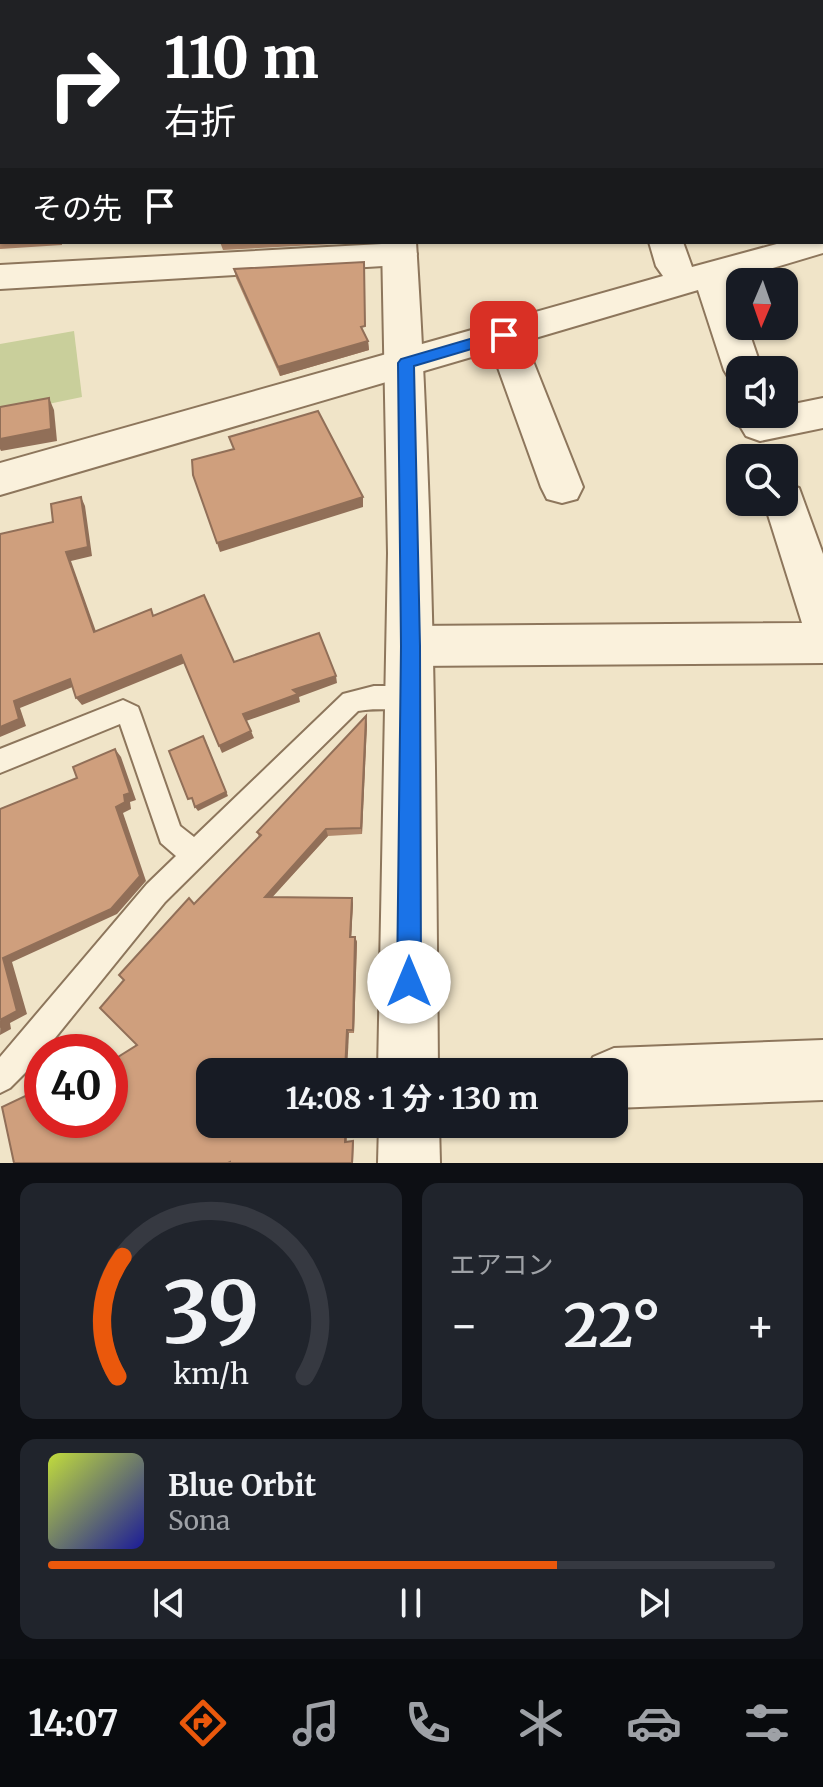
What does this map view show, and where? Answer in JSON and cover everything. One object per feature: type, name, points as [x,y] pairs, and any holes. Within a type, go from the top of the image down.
[{"type":"street","points":[[667,244],[673,266],[718,290],[739,356]]},
{"type":"street","points":[[0,479],[816,244]]},
{"type":"street","points":[[0,277],[181,254],[399,248],[406,363],[411,646],[408,1058]]},
{"type":"street","points":[[504,335],[562,487]]},
{"type":"street","points":[[762,433],[823,413]]},
{"type":"street","points":[[789,516],[823,620]]},
{"type":"street","points":[[411,646],[823,643]]},
{"type":"street","points":[[628,1077],[823,1070]]},
{"type":"street","points":[[409,1138],[409,1163]]},
{"type":"lane","points":[[770,0],[777,0]]},
{"type":"lane","points":[[0,1078],[24,1054],[156,893],[351,702],[374,697],[410,697]]},
{"type":"lane","points":[[0,761],[123,711],[129,715],[170,834],[194,854]]},
{"type":"green space","points":[[74,331],[82,397],[0,414],[0,344]]},
{"type":"building","points":[[364,262],[365,326],[361,327],[368,341],[278,367],[234,269]]},
{"type":"building","points":[[49,398],[51,429],[0,439],[0,407]]},
{"type":"building","points":[[318,411],[363,497],[217,543],[193,475],[192,460],[234,449],[229,437]]},
{"type":"building","points":[[81,497],[88,547],[66,552],[94,632],[151,609],[153,616],[204,595],[234,662],[319,633],[336,676],[293,690],[298,694],[243,714],[251,731],[219,746],[181,655],[76,698],[70,679],[14,701],[19,719],[0,727],[0,534],[53,522],[51,504]]},
{"type":"building","points":[[366,716],[361,828],[326,829],[265,897],[352,898],[350,937],[355,937],[353,1030],[347,1030],[346,1058],[196,1058],[196,1138],[345,1138],[345,1142],[353,1141],[352,1163],[14,1163],[2,1107],[24,1097],[24,1138],[128,1138],[128,1051],[137,1045],[100,1008],[124,980],[119,975],[189,898],[194,904],[261,835],[257,832]]},
{"type":"building","points":[[203,736],[226,792],[195,807],[192,798],[188,799],[169,751]]},
{"type":"building","points":[[115,749],[130,793],[124,795],[125,802],[116,807],[140,876],[111,909],[3,958],[17,1011],[0,1020],[0,809],[77,778],[73,767]]},
{"type":"route","points":[[409,982],[411,646],[406,363],[504,335]]}]
